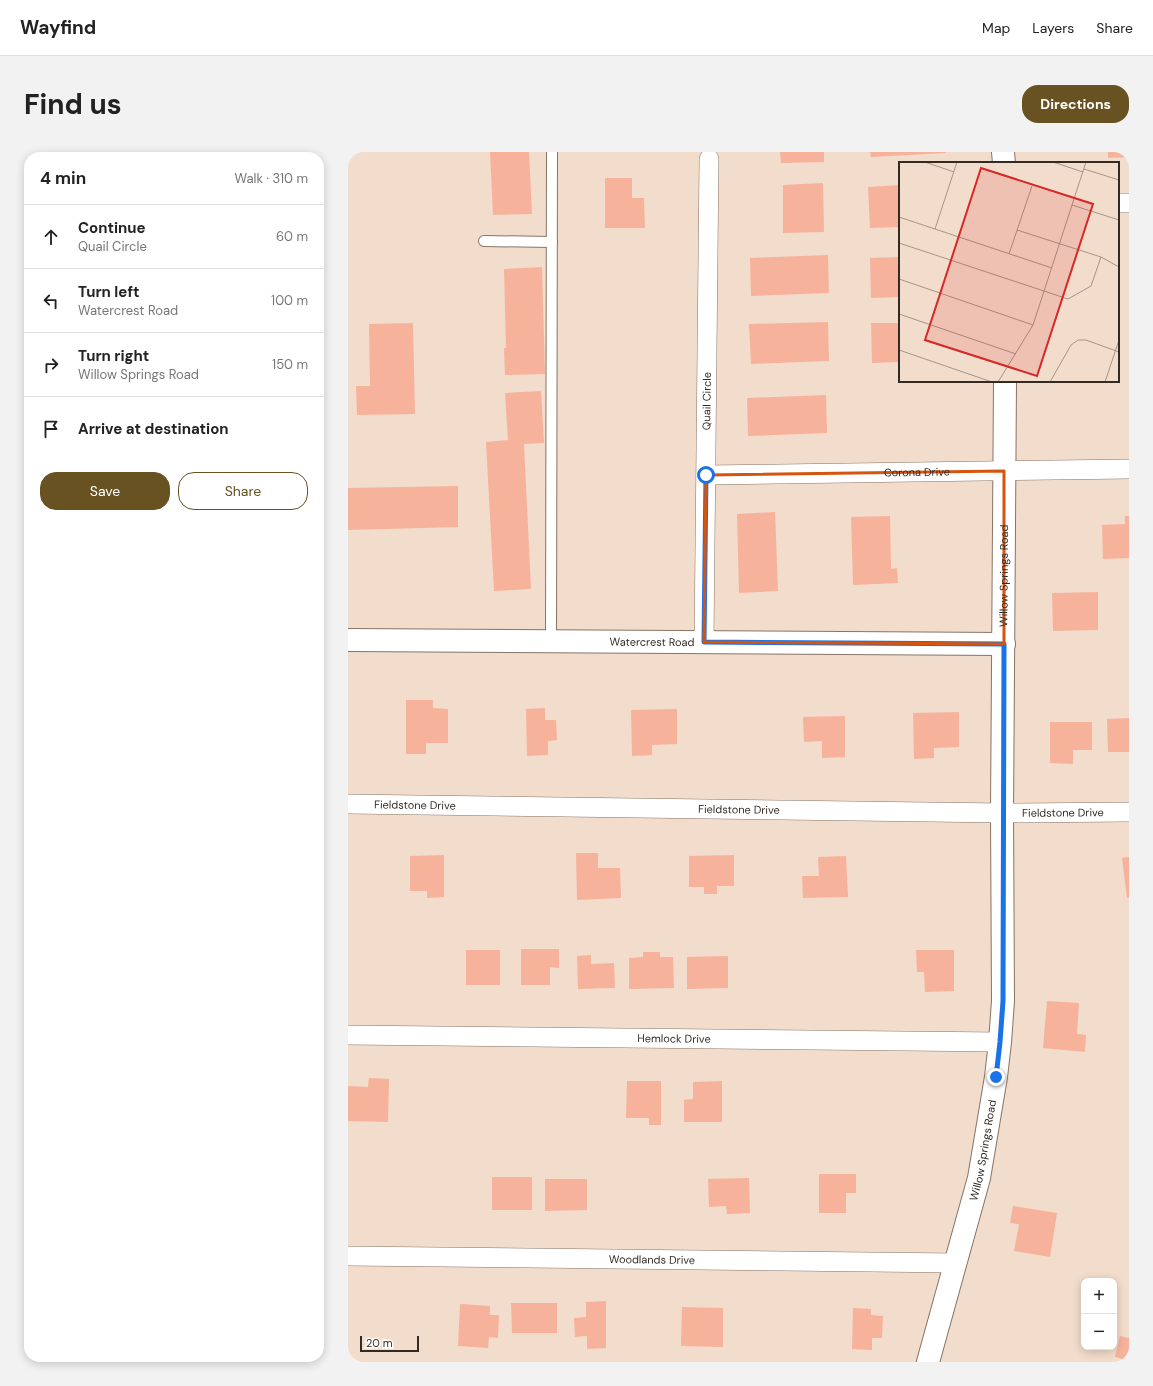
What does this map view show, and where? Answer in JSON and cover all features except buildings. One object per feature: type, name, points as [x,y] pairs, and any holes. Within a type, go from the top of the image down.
[{"type":"street","points":[[1003,152],[1004,162]]},
{"type":"street","name":"Quail Circle","points":[[704,642],[709,159]]},
{"type":"street","name":"Willow Springs Road","points":[[928,1362],[980,1178],[1000,1042],[1003,1001],[1002,813],[1005,382]]},
{"type":"street","name":"Corona Drive","points":[[706,475],[1129,469]]},
{"type":"street","name":"Watercrest Road","points":[[348,640],[1004,644]]},
{"type":"street","name":"Fieldstone Drive","points":[[348,804],[1002,813],[1129,812]]},
{"type":"street","name":"Hemlock Drive","points":[[348,1035],[1000,1042]]},
{"type":"street","name":"Woodlands Drive","points":[[348,1256],[955,1263]]},
{"type":"lane","points":[[551,641],[552,152]]},
{"type":"lane","points":[[484,242],[552,242]]},
{"type":"highlighted area","points":[[1004,471],[1004,644],[704,642],[706,475]]},
{"type":"route","points":[[706,475],[704,642],[1004,644],[1002,813],[1003,1001],[996,1077]]}]
